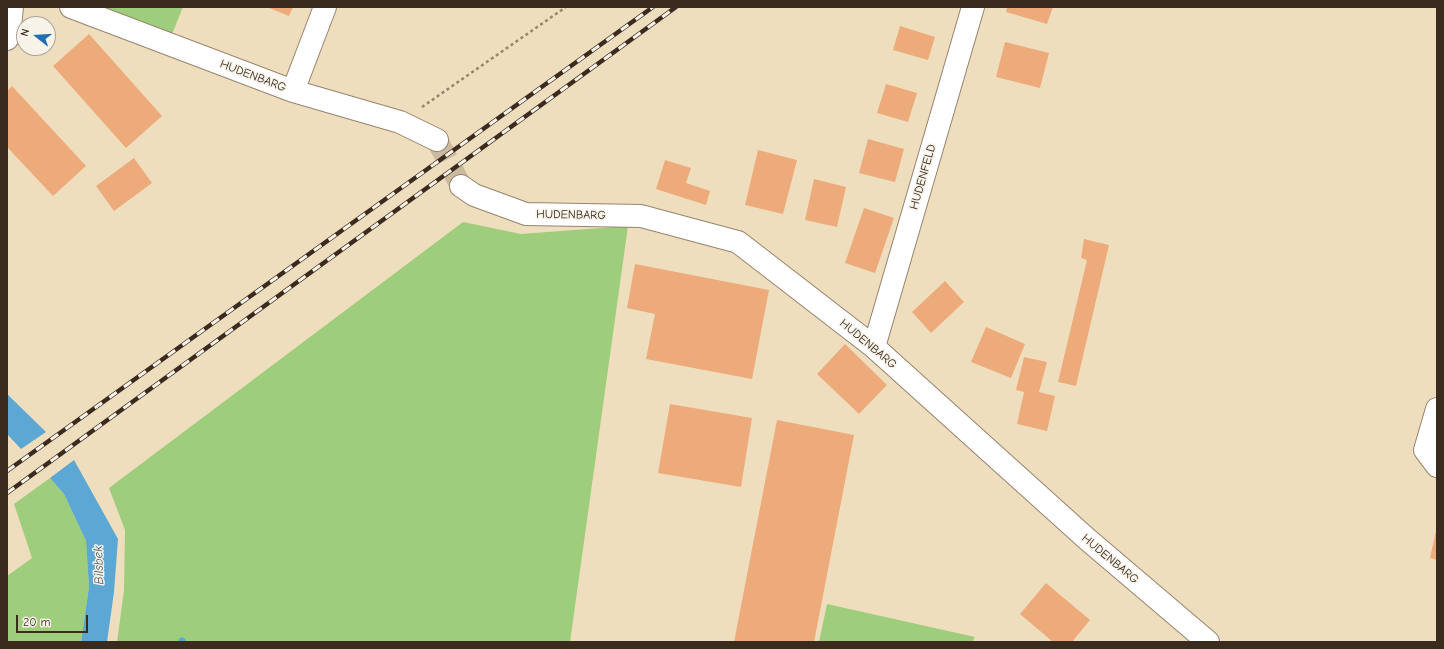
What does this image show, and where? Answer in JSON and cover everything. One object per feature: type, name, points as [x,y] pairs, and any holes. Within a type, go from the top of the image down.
[{"type":"street","points":[[7,39],[9,36],[12,7]]},
{"type":"street","name":"HUDENBARG","points":[[71,7],[293,91],[400,122],[437,140]]},
{"type":"street","points":[[293,91],[325,7]]},
{"type":"street","name":"HUDENFELD","points":[[874,347],[973,7]]},
{"type":"street","name":"HUDENBARG","points":[[461,186],[474,196],[526,214],[641,216],[738,242],[874,347],[1086,539],[1208,642]]},
{"type":"street","points":[[1437,409],[1425,450],[1437,466]]},
{"type":"path","points":[[400,122],[566,7]]},
{"type":"green space","points":[[103,7],[183,7],[172,34]]},
{"type":"green space","points":[[463,222],[521,234],[628,226],[570,642],[117,642],[124,590],[125,530],[109,488]]},
{"type":"green space","points":[[50,478],[64,494],[86,541],[89,587],[81,642],[7,642],[7,576],[32,558],[14,504]]},
{"type":"green space","points":[[827,604],[975,637],[972,642],[819,642]]},
{"type":"water","points":[[7,394],[46,432],[21,449],[7,434]]},
{"type":"water","name":"Bilsbek","points":[[74,460],[118,539],[114,592],[107,642],[81,642],[89,587],[86,541],[64,494],[50,478]]},
{"type":"building","points":[[267,7],[293,7],[289,16]]},
{"type":"building","points":[[1007,7],[1053,7],[1047,24],[1006,12]]},
{"type":"building","points":[[900,26],[935,37],[928,60],[893,50]]},
{"type":"building","points":[[89,34],[162,116],[126,148],[53,66]]},
{"type":"building","points":[[1005,42],[1049,53],[1040,88],[996,77]]},
{"type":"building","points":[[886,84],[917,93],[908,122],[877,113]]},
{"type":"building","points":[[12,86],[86,166],[53,196],[7,147],[7,91]]},
{"type":"building","points":[[868,139],[904,149],[895,182],[859,173]]},
{"type":"building","points":[[758,150],[797,160],[783,214],[745,205]]},
{"type":"building","points":[[134,158],[152,183],[114,211],[96,186]]},
{"type":"building","points":[[665,160],[691,168],[686,183],[710,191],[706,205],[656,189]]},
{"type":"building","points":[[814,179],[846,187],[837,227],[805,220]]},
{"type":"building","points":[[864,208],[894,218],[875,273],[845,263]]},
{"type":"building","points":[[1084,239],[1109,245],[1076,386],[1058,382],[1087,260],[1081,258]]},
{"type":"building","points":[[635,264],[769,290],[752,379],[646,359],[655,314],[627,308]]},
{"type":"building","points":[[945,281],[964,302],[931,333],[912,312]]},
{"type":"building","points":[[986,327],[1025,344],[1011,378],[971,362]]},
{"type":"building","points":[[845,344],[887,385],[859,414],[817,374]]},
{"type":"building","points":[[1024,357],[1047,362],[1039,392],[1055,396],[1047,431],[1017,424],[1024,392],[1016,390]]},
{"type":"building","points":[[670,404],[752,418],[741,487],[658,473]]},
{"type":"building","points":[[777,420],[854,435],[814,642],[734,642]]},
{"type":"building","points":[[1437,531],[1437,560],[1430,558]]},
{"type":"building","points":[[1046,583],[1090,620],[1072,642],[1053,642],[1020,614]]},
{"type":"tunnel","points":[[437,140],[461,186]]},
{"type":"railway","points":[[7,471],[653,7]]},
{"type":"railway","points":[[7,493],[676,7]]}]
